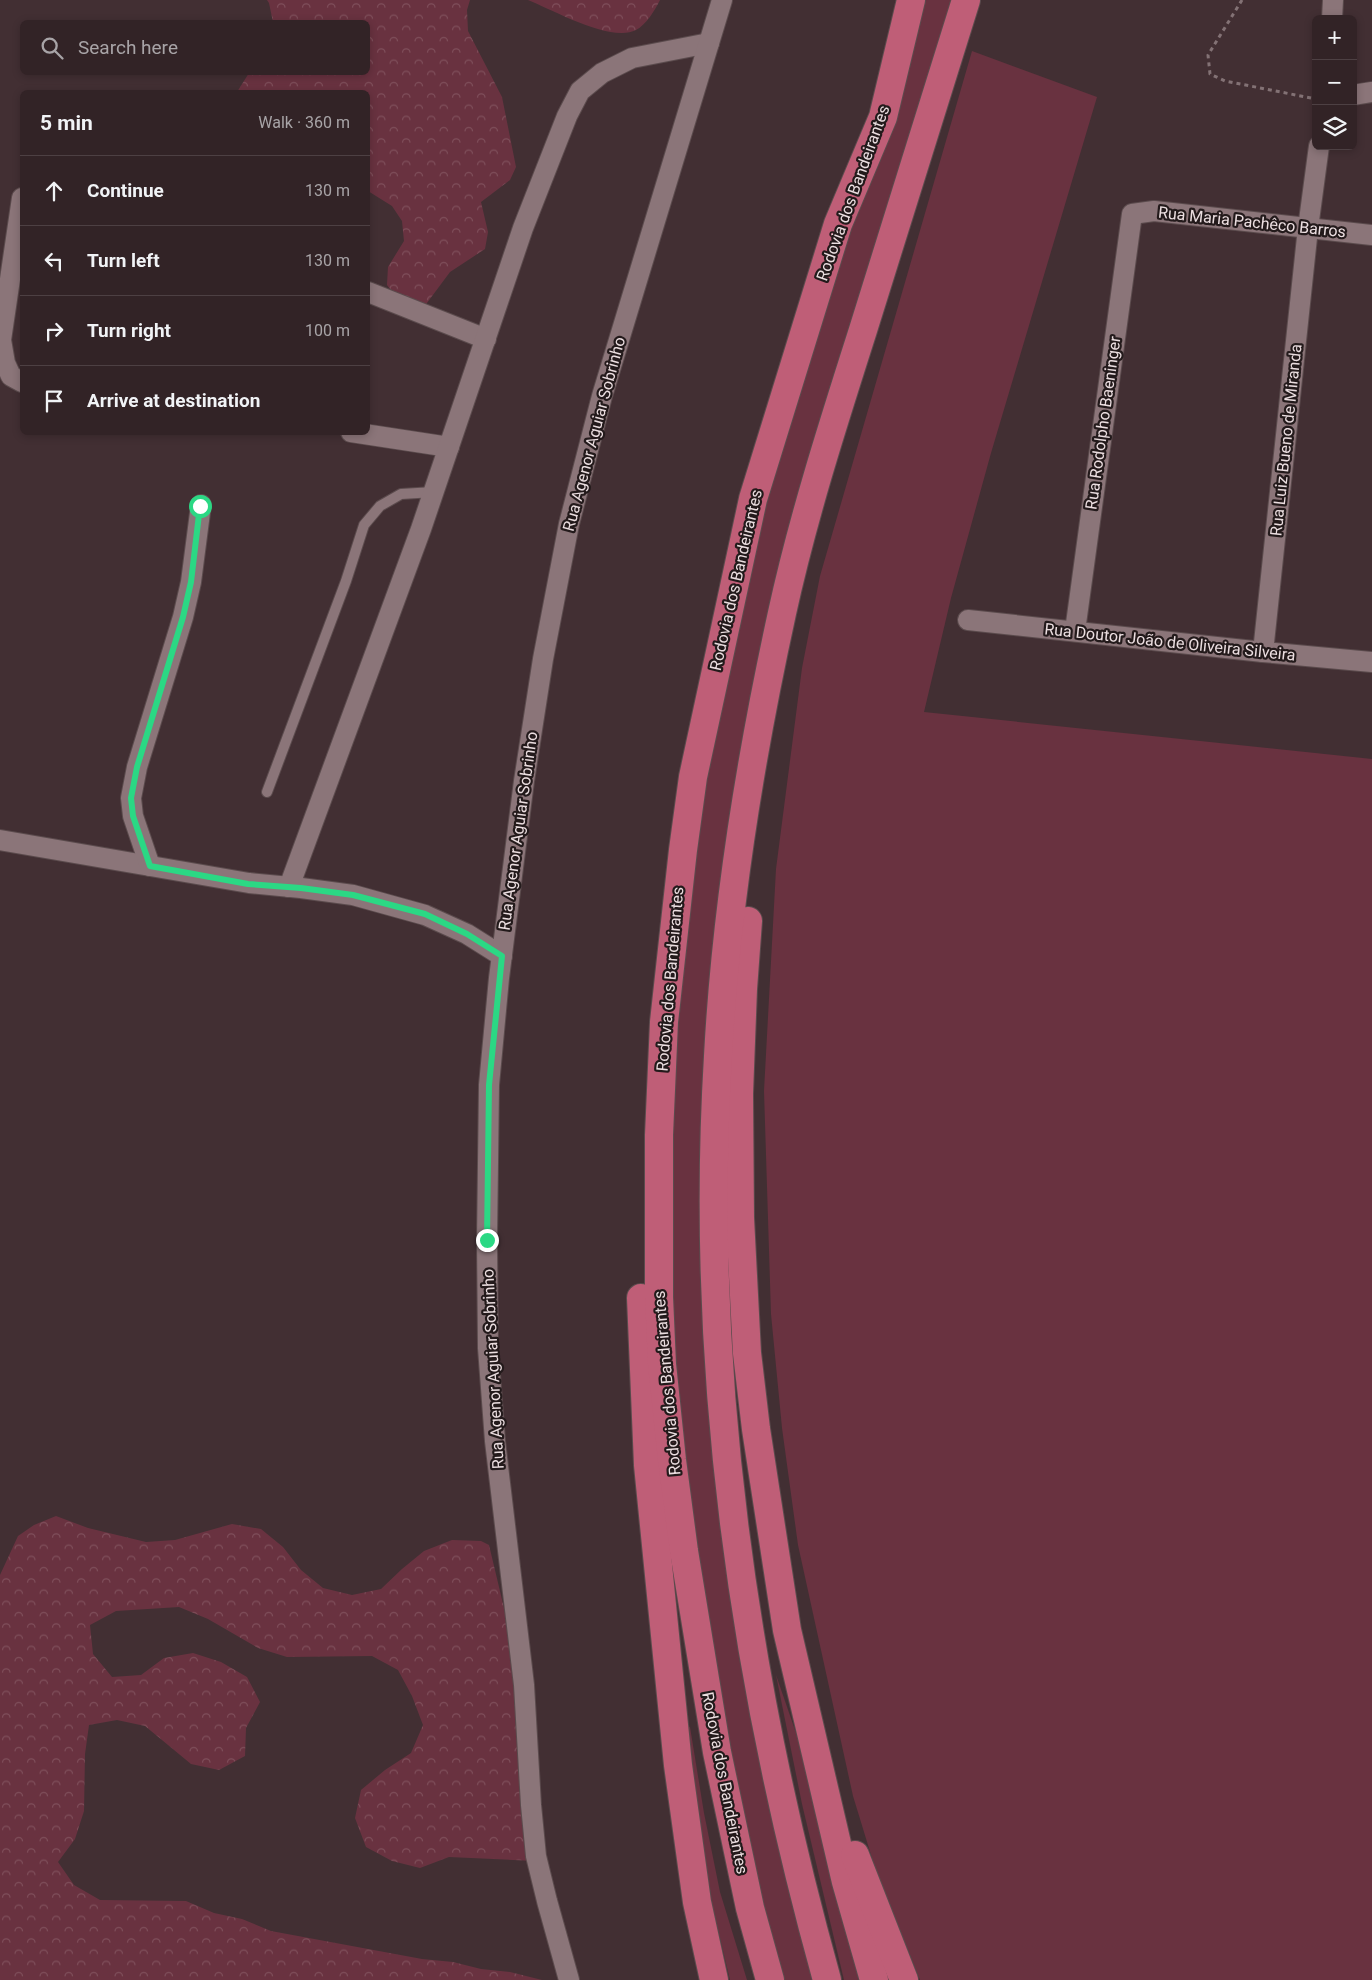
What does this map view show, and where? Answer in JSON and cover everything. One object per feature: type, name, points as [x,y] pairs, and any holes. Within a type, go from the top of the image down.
[{"type":"highway","name":"Rodovia dos Bandeirantes","points":[[770,1980],[750,1908],[732,1828],[702,1666],[672,1460],[662,1364],[659,1297],[659,1134],[664,1022],[682,850],[693,777],[756,490],[838,224],[883,117],[912,0]]},
{"type":"highway","points":[[874,1980],[846,1882],[787,1630],[768,1516],[748,1353],[740,1218],[739,1094],[743,989],[749,900],[776,720],[808,562],[824,504],[924,180],[964,4]]},
{"type":"highway","points":[[827,1980],[793,1852],[763,1711],[726,1469],[718,1372],[714,1264],[714,1136],[722,990],[734,880],[746,804],[783,611],[805,521],[830,432],[964,4]]},
{"type":"highway","points":[[710,696],[679,792],[658,935],[645,1099],[641,1312],[648,1465],[678,1765],[697,1902],[714,1980]]},
{"type":"highway","points":[[819,1765],[904,1980]]},
{"type":"street","name":"Rua Agenor Aguiar Sobrinho","points":[[569,1980],[536,1856],[524,1685],[493,1413],[488,1348],[489,1085],[502,956],[524,781],[542,659],[569,524],[602,396],[722,0]]},
{"type":"street","points":[[1332,15],[1333,0]]},
{"type":"street","points":[[289,887],[434,492],[523,228],[567,116],[580,91],[602,73],[632,58],[709,43]]},
{"type":"street","points":[[1357,94],[1372,92]]},
{"type":"street","name":"Rua Luiz Bueno de Miranda","points":[[1263,652],[1308,228],[1318,150]]},
{"type":"street","name":"Rua Maria Pachêco Barros","points":[[1132,214],[1154,210],[1372,235]]},
{"type":"street","points":[[20,211],[0,340],[5,362],[11,376],[20,381]]},
{"type":"street","name":"Rua Rodolpho Baeninger","points":[[1075,632],[1132,214]]},
{"type":"street","points":[[370,293],[486,339]]},
{"type":"street","points":[[369,435],[449,448]]},
{"type":"street","points":[[150,866],[133,816],[131,798],[137,767],[183,617],[192,574],[200,506]]},
{"type":"street","name":"Rua Doutor João de Oliveira Silveira","points":[[968,620],[1372,662]]},
{"type":"street","points":[[0,840],[248,884],[353,895],[425,914],[467,934],[502,956]]},
{"type":"lane","points":[[267,792],[346,581],[364,525],[380,506],[401,494],[434,492]]},
{"type":"path","points":[[1242,0],[1208,55],[1210,74],[1224,81],[1312,98]]},
{"type":"green space","points":[[267,0],[470,0],[467,10],[468,31],[502,97],[516,167],[510,180],[481,202],[488,232],[485,249],[450,272],[418,315],[405,309],[387,285],[388,267],[404,241],[402,221],[392,206],[370,192],[370,90],[238,90],[248,75],[370,75],[370,20],[273,20]]},
{"type":"green space","points":[[528,0],[660,0],[653,13],[643,25],[636,30],[625,33],[597,29],[582,24]]},
{"type":"green space","points":[[920,0],[954,0],[773,599],[702,1267],[706,1370],[714,1459],[815,1980],[780,1980],[712,1680],[672,1363],[671,1040],[697,819],[775,454]]},
{"type":"green space","points":[[972,51],[1097,97],[991,453],[951,598],[924,712],[1372,759],[1372,1980],[920,1980],[875,1868],[853,1796],[798,1545],[782,1428],[771,1314],[764,1091],[776,869],[802,668],[820,576]]},
{"type":"green space","points":[[56,1516],[88,1528],[146,1542],[175,1540],[232,1524],[261,1529],[283,1547],[301,1570],[323,1588],[352,1595],[381,1589],[424,1551],[452,1540],[481,1541],[489,1545],[519,1671],[535,1861],[449,1857],[420,1868],[392,1861],[366,1847],[355,1818],[361,1790],[385,1770],[411,1753],[423,1725],[412,1696],[398,1670],[372,1656],[287,1657],[258,1648],[208,1619],[179,1607],[116,1611],[90,1625],[93,1654],[112,1677],[141,1675],[164,1658],[193,1653],[221,1662],[247,1677],[260,1702],[246,1728],[245,1756],[219,1770],[191,1764],[145,1726],[117,1720],[89,1725],[85,1754],[84,1811],[75,1839],[58,1862],[74,1885],[100,1900],[186,1901],[214,1913],[242,1919],[271,1931],[422,1959],[453,1962],[481,1969],[510,1972],[542,1980],[0,1980],[0,1575],[18,1536],[34,1525]]},
{"type":"green space","points":[[776,1675],[805,1759],[864,1980],[844,1980],[802,1804]]},
{"type":"green space","points":[[690,1727],[704,1813],[720,1892],[747,1980],[730,1980],[712,1905],[687,1728]]},
{"type":"route","points":[[200,506],[191,582],[183,617],[137,767],[131,798],[138,835],[150,866],[248,884],[301,888],[353,895],[425,914],[467,934],[502,956],[489,1085],[487,1240]]}]
